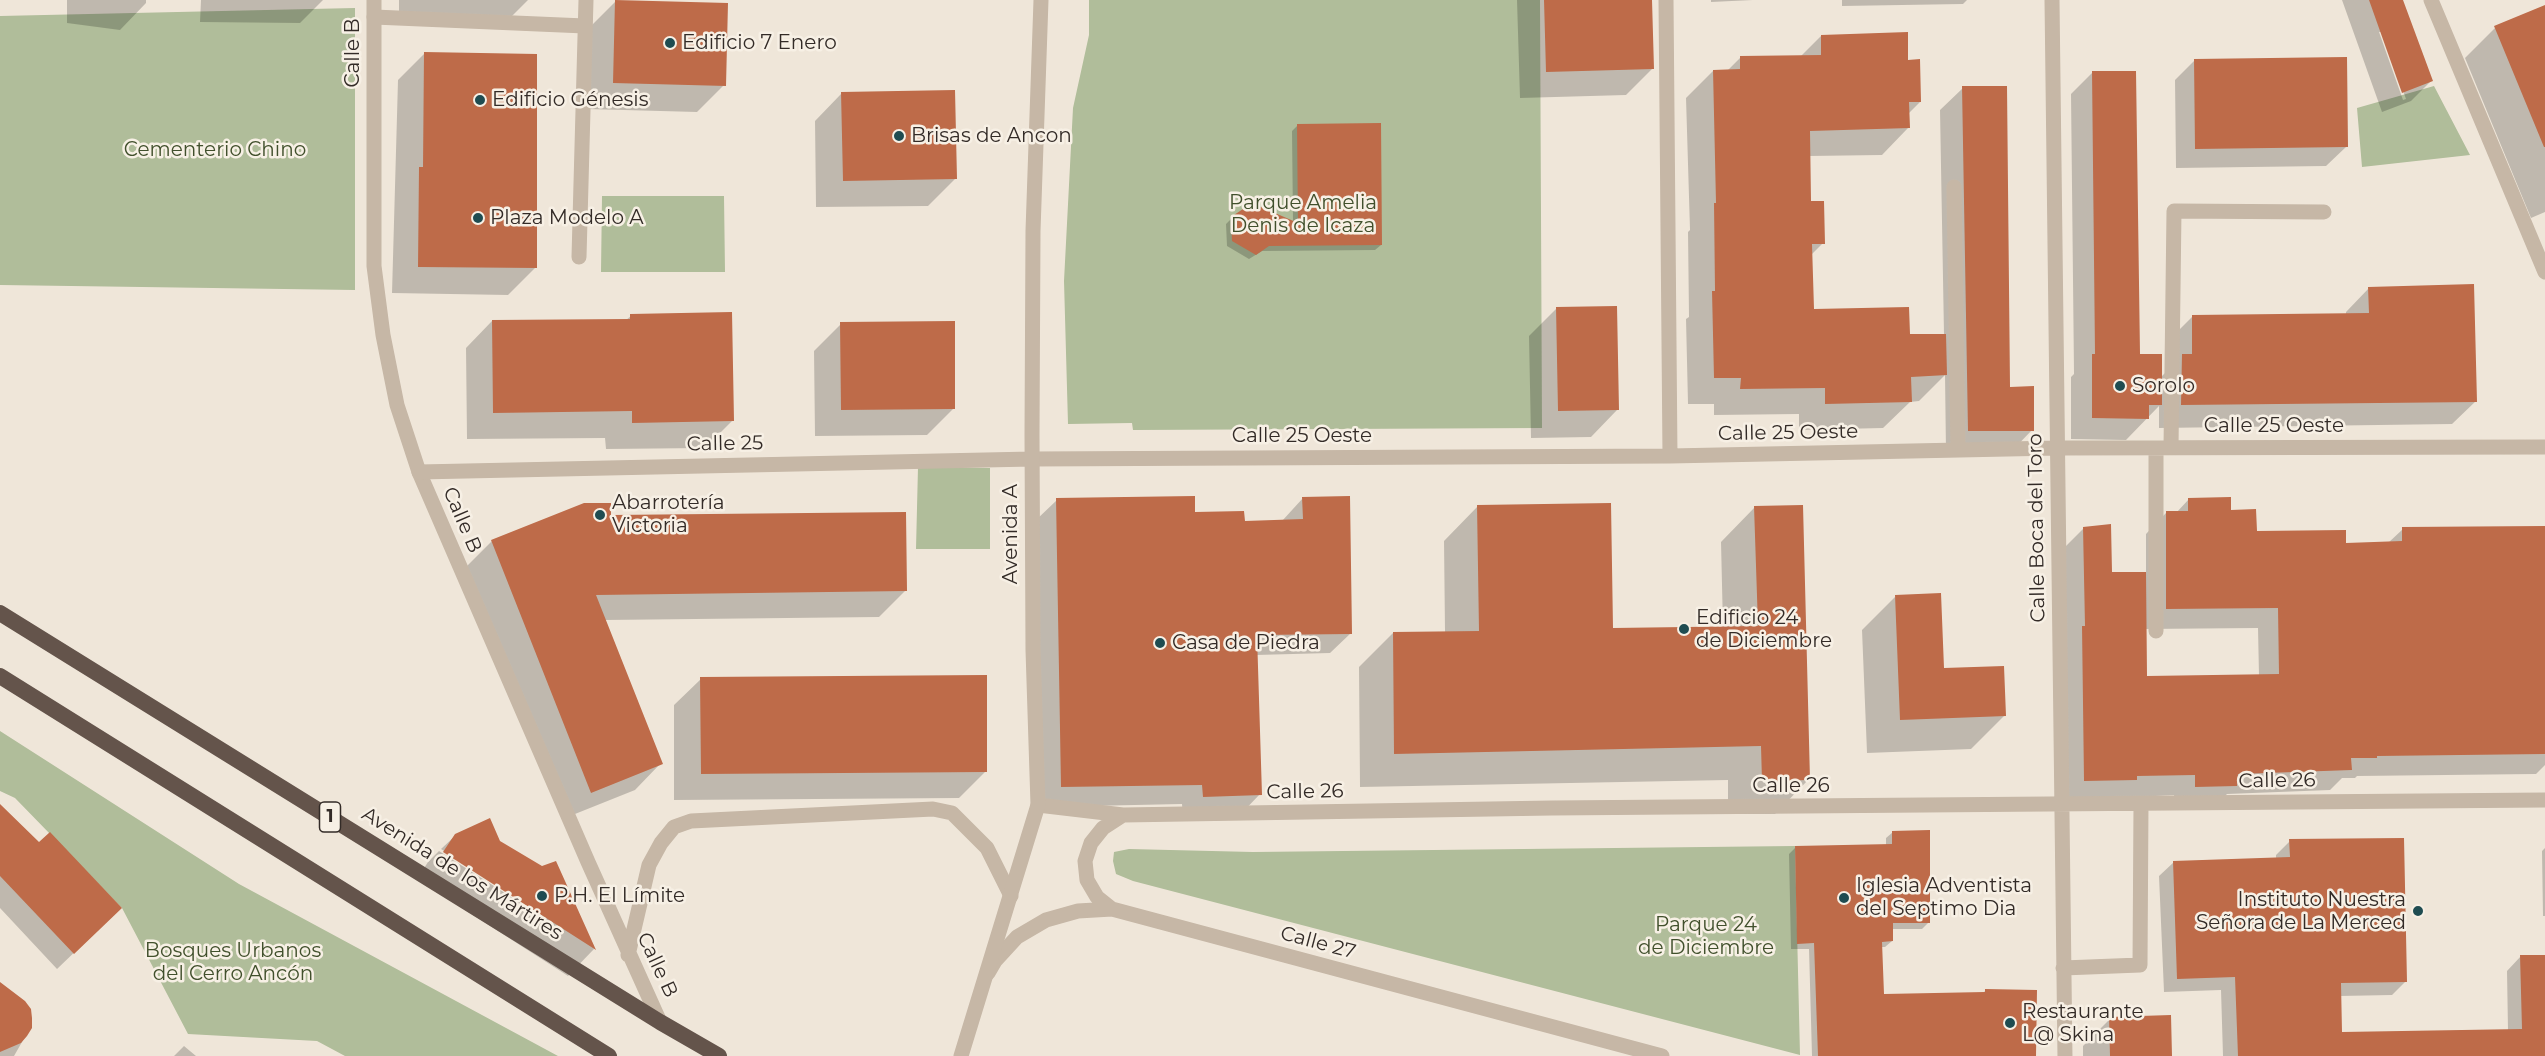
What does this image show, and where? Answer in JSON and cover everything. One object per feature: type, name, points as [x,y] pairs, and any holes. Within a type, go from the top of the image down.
[{"type":"highway","name":"Avenida de los Mártires","points":[[0,612],[660,1022],[719,1056]]},
{"type":"highway","points":[[0,676],[609,1056]]},
{"type":"street","name":"Calle B","points":[[374,0],[374,266],[383,335],[397,405],[419,472],[628,955],[660,1022]]},
{"type":"street","points":[[579,257],[586,0]]},
{"type":"street","name":"Avenida A","points":[[962,1056],[1038,805],[1033,650],[1032,459],[1033,231],[1041,0]]},
{"type":"street","points":[[1666,0],[1670,456]]},
{"type":"street","name":"Calle Boca del Toro","points":[[2052,0],[2065,1056]]},
{"type":"street","points":[[2431,0],[2545,272]]},
{"type":"street","points":[[374,17],[585,26]]},
{"type":"street","points":[[1954,187],[1958,450]]},
{"type":"street","points":[[2156,631],[2174,211],[2324,212]]},
{"type":"street","name":"Calle 25 Oeste","points":[[1032,459],[1670,456],[2056,448],[2545,447]]},
{"type":"street","name":"Calle 25","points":[[419,472],[1032,459]]},
{"type":"street","name":"Calle 26","points":[[1038,805],[1123,815],[1575,808],[2545,800]]},
{"type":"street","points":[[2063,968],[2140,965],[2141,804]]},
{"type":"street","points":[[628,955],[649,865],[661,843],[674,827],[691,820],[933,809],[952,813],[987,848],[1011,896]]},
{"type":"street","points":[[1112,909],[1096,897],[1087,880],[1085,861],[1091,843],[1103,828],[1123,815]]},
{"type":"street","name":"Calle 27","points":[[985,978],[994,962],[1017,937],[1046,920],[1078,911],[1112,909],[1662,1056]]},
{"type":"green space","name":"Parque Amelia Denis de Icaza","points":[[1089,0],[1540,0],[1542,428],[1133,430],[1132,423],[1068,424],[1064,281],[1073,108],[1089,35]]},
{"type":"green space","name":"Cementerio Chino","points":[[355,8],[355,290],[0,285],[0,16]]},
{"type":"green space","points":[[2434,86],[2470,155],[2362,167],[2357,108]]},
{"type":"green space","points":[[602,196],[724,196],[725,272],[601,272]]},
{"type":"green space","points":[[918,467],[990,468],[990,549],[916,549]]},
{"type":"green space","name":"Bosques Urbanos del Cerro Ancón","points":[[0,731],[239,884],[558,1056],[345,1056],[317,1041],[188,1034],[122,908],[15,798],[0,791]]},
{"type":"green space","name":"Parque 24 de Diciembre","points":[[1795,846],[1800,1055],[1133,881],[1116,874],[1113,861],[1114,852],[1129,849],[1253,852]]},
{"type":"building","name":"Edificio 7 Enero","points":[[615,0],[728,3],[726,86],[613,83]]},
{"type":"building","points":[[1544,0],[1652,0],[1654,69],[1546,72]]},
{"type":"building","points":[[2369,0],[2403,0],[2433,81],[2402,93]]},
{"type":"building","points":[[2545,5],[2545,147],[2544,147],[2494,26]]},
{"type":"building","points":[[1908,32],[1908,60],[1920,59],[1921,102],[1909,102],[1910,128],[1810,131],[1811,201],[1824,201],[1825,244],[1812,244],[1814,309],[1909,307],[1910,334],[1946,334],[1947,375],[1911,377],[1912,402],[1825,404],[1825,388],[1740,389],[1741,378],[1714,378],[1712,291],[1715,291],[1714,203],[1716,203],[1713,70],[1740,69],[1740,56],[1821,55],[1821,35]]},
{"type":"building","points":[[424,52],[537,54],[537,268],[418,267],[419,167],[423,167]]},
{"type":"building","points":[[2347,57],[2348,147],[2195,149],[2194,59]]},
{"type":"building","points":[[2092,71],[2136,71],[2140,354],[2162,354],[2162,405],[2149,405],[2149,419],[2092,418],[2092,354],[2095,354]]},
{"type":"building","points":[[1962,86],[2007,86],[2010,387],[2034,386],[2034,431],[1968,431]]},
{"type":"building","name":"Brisas de Ancon","points":[[955,90],[957,179],[843,181],[841,92]]},
{"type":"building","points":[[1381,123],[1382,245],[1269,246],[1256,255],[1232,241],[1231,217],[1252,203],[1298,223],[1297,124]]},
{"type":"building","points":[[2474,284],[2477,402],[2181,405],[2182,354],[2192,354],[2192,315],[2369,313],[2368,287]]},
{"type":"building","points":[[1617,306],[1619,410],[1558,411],[1556,307]]},
{"type":"building","points":[[732,312],[734,421],[632,423],[632,411],[493,413],[492,320],[630,319],[630,314]]},
{"type":"building","points":[[955,321],[955,409],[841,410],[840,322]]},
{"type":"building","points":[[1195,496],[1195,512],[1244,511],[1245,521],[1303,519],[1302,497],[1350,496],[1352,634],[1257,635],[1262,795],[1203,797],[1202,785],[1061,787],[1056,498]]},
{"type":"building","points":[[2231,497],[2231,510],[2256,509],[2257,531],[2346,530],[2346,543],[2402,541],[2402,527],[2545,526],[2545,754],[2351,758],[2352,770],[2238,774],[2237,786],[2195,787],[2195,775],[2137,776],[2137,780],[2084,781],[2083,527],[2111,524],[2112,572],[2146,572],[2147,676],[2279,674],[2278,608],[2166,609],[2166,511],[2188,511],[2188,498]]},
{"type":"building","points":[[584,503],[611,503],[611,515],[906,512],[907,591],[596,595],[663,764],[591,793],[491,540]]},
{"type":"building","name":"Edificio 24 de Diciembre","points":[[1611,503],[1613,628],[1758,626],[1754,506],[1803,505],[1810,780],[1762,781],[1761,746],[1394,754],[1393,632],[1479,631],[1477,505]]},
{"type":"building","points":[[1941,593],[1944,668],[2004,666],[2006,716],[1900,720],[1895,595]]},
{"type":"building","points":[[987,675],[987,772],[701,774],[700,677]]},
{"type":"building","points":[[0,804],[39,842],[50,832],[122,908],[74,954],[0,876]]},
{"type":"building","name":"P.H. El Límite","points":[[490,818],[500,841],[542,866],[556,861],[596,950],[443,852],[455,834]]},
{"type":"building","points":[[1930,830],[1930,923],[1893,923],[1893,941],[1882,942],[1884,994],[1985,992],[1985,989],[2037,990],[2036,1056],[1818,1056],[1814,943],[1797,944],[1795,846],[1892,844],[1892,831]]},
{"type":"building","points":[[2404,838],[2407,982],[2341,983],[2342,1032],[2522,1029],[2520,955],[2545,955],[2545,1056],[2238,1056],[2235,977],[2177,979],[2173,861],[2290,857],[2289,839]]},
{"type":"building","points":[[0,982],[25,1001],[31,1009],[32,1028],[21,1043],[0,1052]]},
{"type":"building","points":[[2171,1015],[2172,1056],[2110,1056],[2109,1017]]},
{"type":"place","name":"Edificio 7 Enero","points":[[670,43]]},
{"type":"place","name":"Edificio Génesis","points":[[480,100]]},
{"type":"place","name":"Brisas de Ancon","points":[[899,136]]},
{"type":"place","name":"Plaza Modelo A","points":[[478,218]]},
{"type":"place","name":"Sorolo","points":[[2120,386]]},
{"type":"place","name":"Abarrotería Victoria","points":[[600,515]]},
{"type":"place","name":"Edificio 24 de Diciembre","points":[[1684,629]]},
{"type":"place","name":"Casa de Piedra","points":[[1160,643]]},
{"type":"place","name":"P.H. El Límite","points":[[542,896]]},
{"type":"place","name":"Iglesia Adventista del Septimo Dia","points":[[1844,898]]},
{"type":"place","name":"Instituto Nuestra Señora de La Merced","points":[[2418,911]]},
{"type":"place","name":"Restaurante L@ Skina","points":[[2010,1023]]}]
